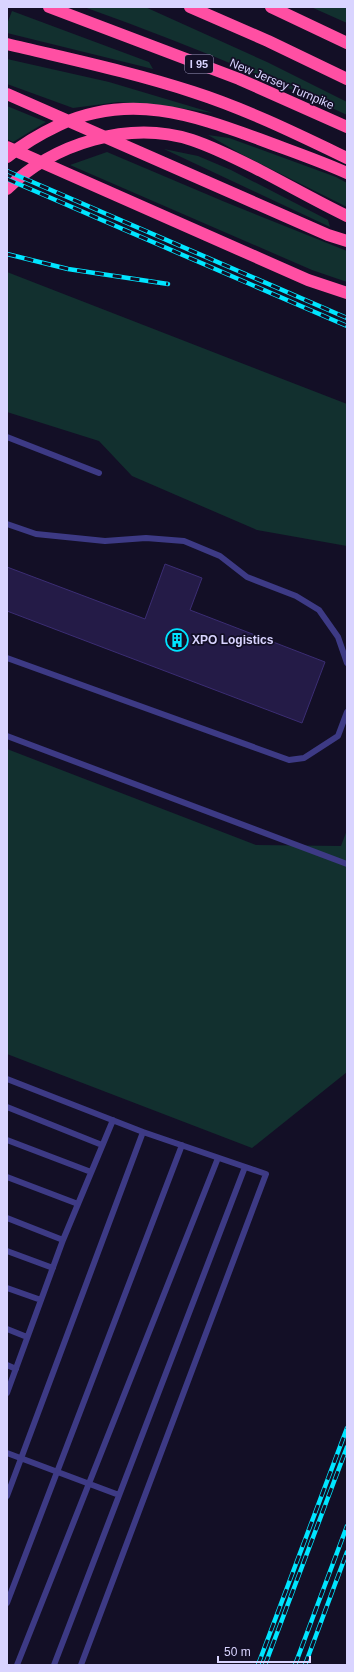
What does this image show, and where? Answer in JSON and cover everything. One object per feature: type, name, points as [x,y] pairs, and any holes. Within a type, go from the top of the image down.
[{"type":"highway","name":"New Jersey Turnpike","points":[[49,7],[239,79],[347,127]]},
{"type":"highway","points":[[190,7],[268,41],[347,79]]},
{"type":"highway","points":[[271,7],[347,43]]},
{"type":"highway","points":[[7,44],[109,68],[192,92],[259,117],[347,158]]},
{"type":"highway","points":[[7,94],[328,235],[347,241]]},
{"type":"highway","points":[[7,157],[37,136],[63,123],[87,114],[110,109],[135,108],[176,113],[222,126],[347,173]]},
{"type":"highway","points":[[7,189],[35,166],[70,148],[107,137],[134,134],[178,137],[212,147],[347,216]]},
{"type":"highway","points":[[7,147],[308,280],[347,293]]},
{"type":"lane","points":[[7,437],[100,473]]},
{"type":"lane","points":[[7,524],[36,534],[105,541],[146,538],[184,541],[220,556],[247,577],[296,596],[319,610],[338,637],[347,663]]},
{"type":"lane","points":[[7,658],[289,760],[304,758],[338,736],[347,712]]},
{"type":"lane","points":[[7,736],[189,803],[347,864]]},
{"type":"lane","points":[[7,1079],[143,1132],[266,1174],[81,1665]]},
{"type":"lane","points":[[7,1108],[102,1145]]},
{"type":"lane","points":[[7,1393],[63,1240],[113,1120]]},
{"type":"lane","points":[[7,1496],[143,1132]]},
{"type":"lane","points":[[7,1140],[91,1172]]},
{"type":"lane","points":[[7,1603],[182,1145]]},
{"type":"lane","points":[[17,1665],[218,1158]]},
{"type":"lane","points":[[54,1665],[245,1167]]},
{"type":"lane","points":[[7,1178],[78,1204]]},
{"type":"lane","points":[[7,1218],[63,1240]]},
{"type":"lane","points":[[7,1251],[53,1268]]},
{"type":"lane","points":[[7,1288],[41,1300]]},
{"type":"lane","points":[[7,1329],[27,1337]]},
{"type":"lane","points":[[7,1365],[16,1369]]},
{"type":"lane","points":[[7,1453],[119,1495]]},
{"type":"green space","points":[[84,7],[145,7],[267,62],[347,102],[347,115],[282,85],[217,58]]},
{"type":"green space","points":[[311,7],[347,7],[347,23]]},
{"type":"green space","points":[[12,11],[149,62],[153,69],[7,33],[7,24]]},
{"type":"green space","points":[[7,59],[109,82],[213,113],[173,107],[118,102],[73,108],[7,84]]},
{"type":"green space","points":[[7,106],[46,122],[13,142],[7,139]]},
{"type":"green space","points":[[208,135],[229,138],[336,177],[347,183],[347,207],[241,154]]},
{"type":"green space","points":[[164,149],[198,156],[231,170],[328,220],[330,227]]},
{"type":"green space","points":[[107,152],[225,202],[347,251],[347,282],[312,270],[70,165]]},
{"type":"green space","points":[[7,272],[347,404],[347,546],[257,530],[132,476],[99,441],[7,412]]},
{"type":"green space","points":[[7,749],[256,845],[341,846],[347,830],[347,1072],[252,1148],[7,1054]]},
{"type":"building","name":"XPO Logistics","points":[[165,564],[202,578],[190,610],[325,662],[302,723],[7,611],[7,567],[145,619]]},
{"type":"railway","points":[[7,171],[347,318]]},
{"type":"railway","points":[[7,179],[347,326]]},
{"type":"railway","points":[[7,254],[68,269],[168,284]]},
{"type":"railway","points":[[258,1665],[347,1428]]},
{"type":"railway","points":[[265,1665],[347,1447]]},
{"type":"railway","points":[[295,1665],[347,1526]]},
{"type":"railway","points":[[305,1665],[347,1552]]},
{"type":"place","name":"XPO Logistics","points":[[177,640]]}]
